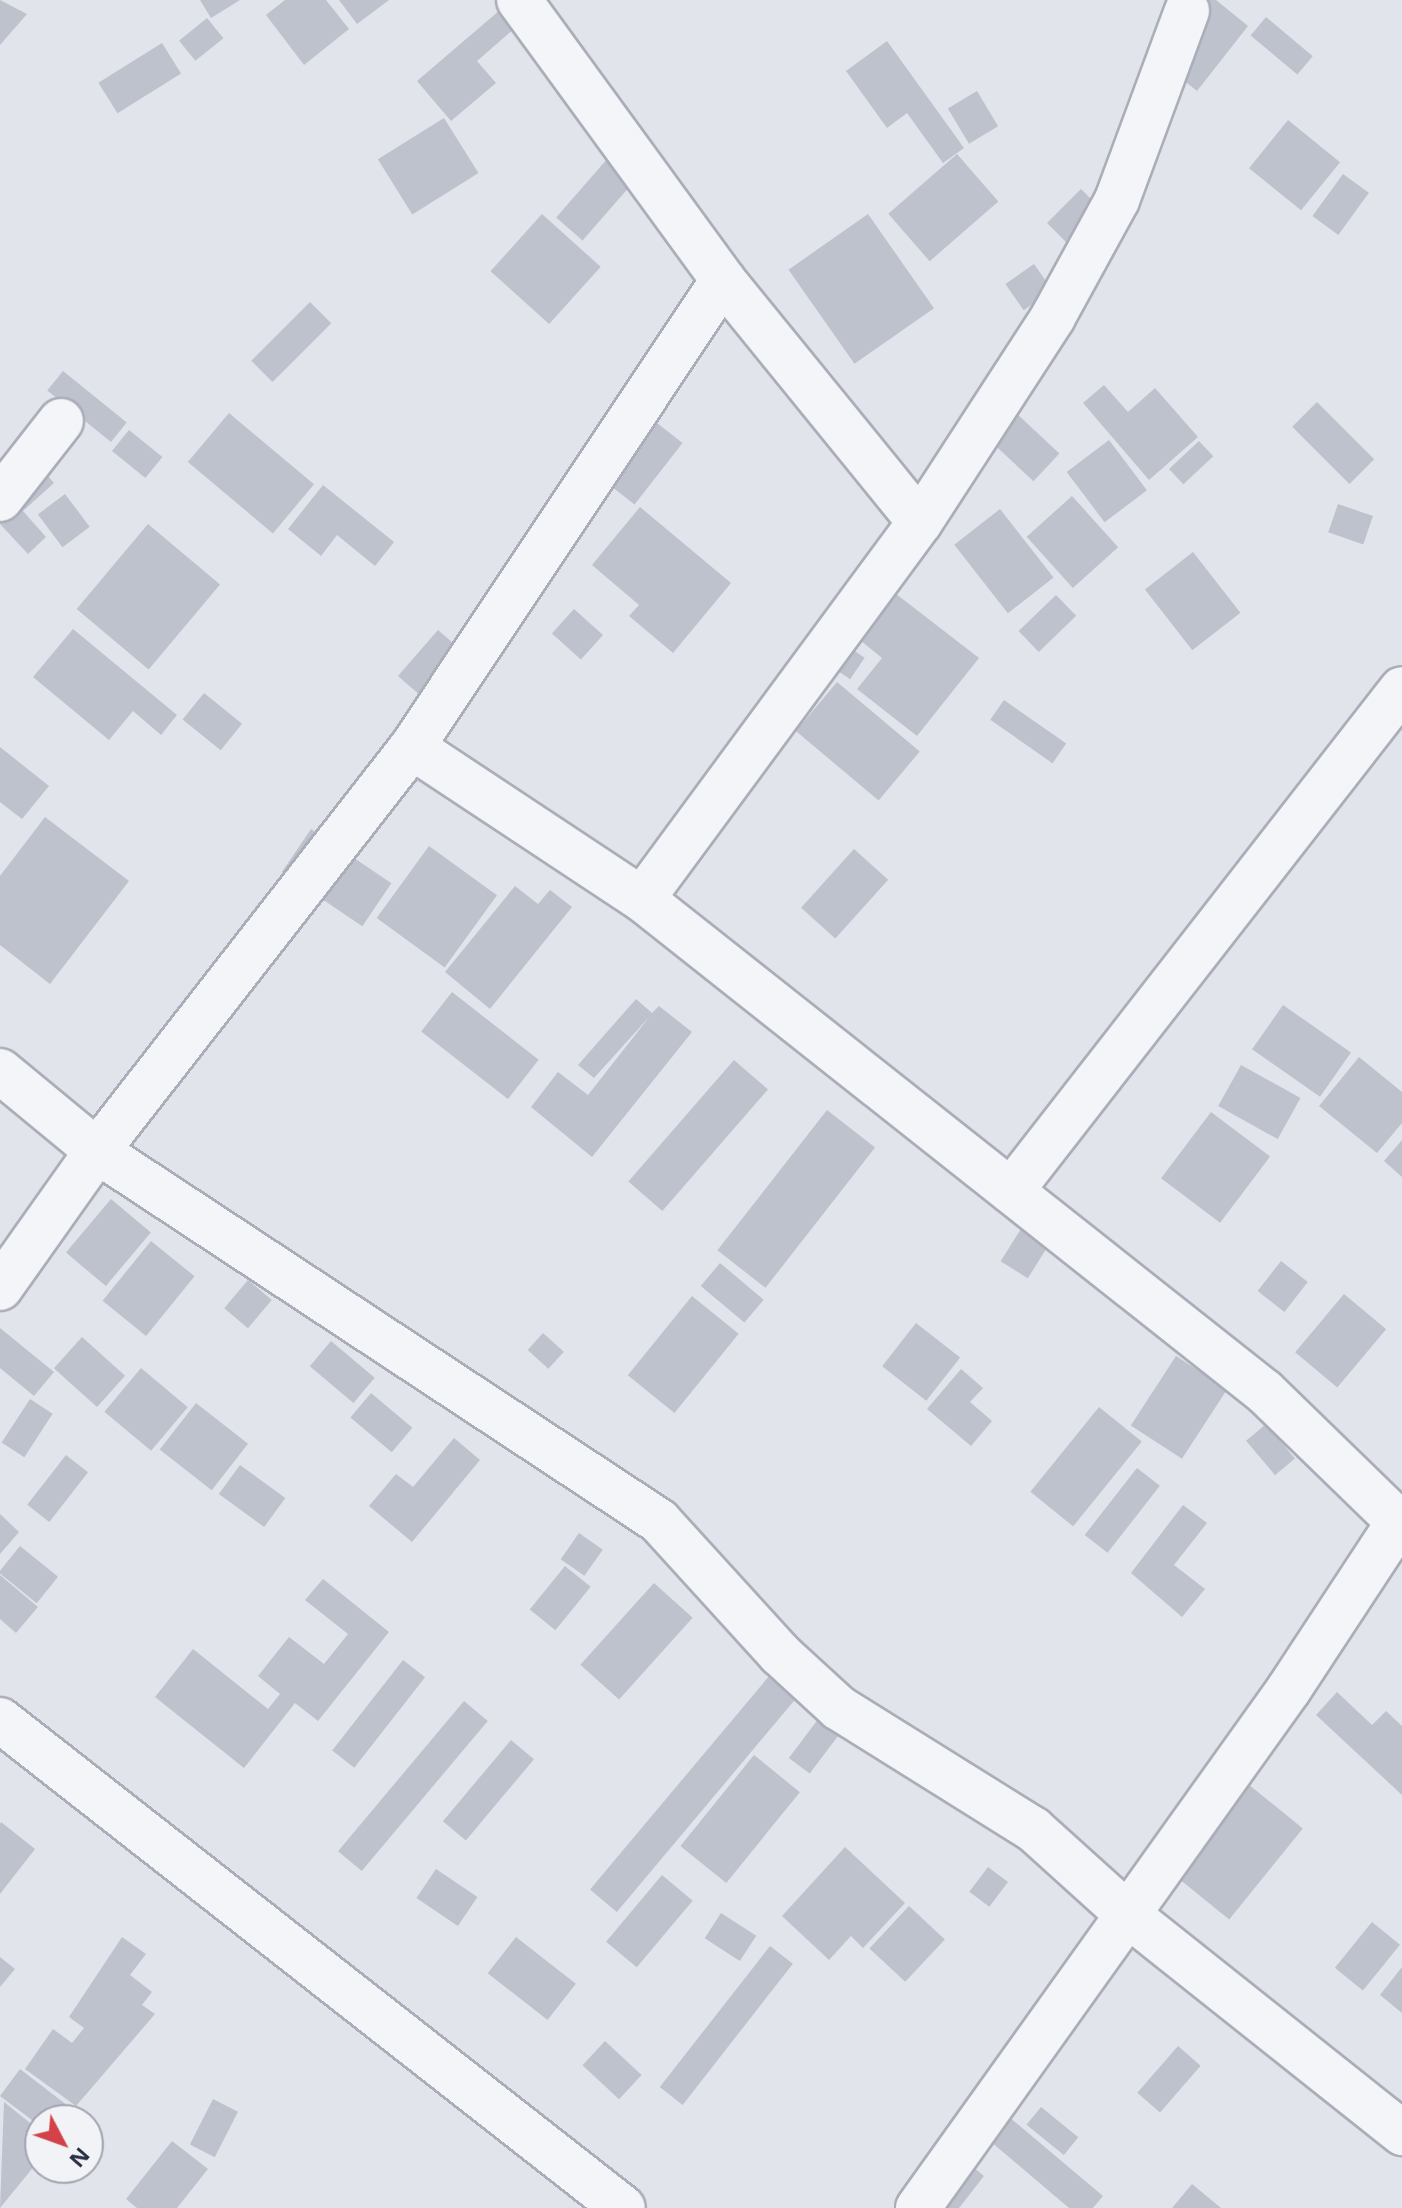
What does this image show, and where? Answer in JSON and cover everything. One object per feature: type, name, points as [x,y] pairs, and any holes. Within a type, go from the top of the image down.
[{"type":"street","points":[[519,0],[723,280],[920,522]]},
{"type":"street","points":[[642,899],[920,522],[1053,317],[1117,200],[1188,4]]},
{"type":"street","points":[[0,1288],[97,1151],[412,747],[723,280]]},
{"type":"street","points":[[0,499],[61,421]]},
{"type":"street","points":[[1011,1191],[1402,689]]},
{"type":"street","points":[[412,747],[642,899],[1265,1392],[1401,1521],[918,2208]]},
{"type":"street","points":[[0,1071],[97,1151],[659,1521],[780,1654],[839,1708],[1033,1829],[1127,1914],[1402,2133]]},
{"type":"street","points":[[0,1720],[623,2208]]},
{"type":"building","points":[[0,0],[27,14],[0,45]]},
{"type":"building","points":[[200,0],[240,0],[211,18]]},
{"type":"building","points":[[285,0],[326,0],[349,29],[304,65],[266,15]]},
{"type":"building","points":[[339,0],[389,0],[357,24]]},
{"type":"building","points":[[1189,0],[1216,0],[1248,26],[1197,91],[1148,52]]},
{"type":"building","points":[[500,10],[516,27],[477,61],[496,83],[451,121],[417,81]]},
{"type":"building","points":[[1266,17],[1313,56],[1297,75],[1251,35]]},
{"type":"building","points":[[207,18],[223,38],[195,61],[179,41]]},
{"type":"building","points":[[887,41],[964,148],[943,163],[907,113],[887,128],[846,71]]},
{"type":"building","points":[[162,43],[181,74],[117,113],[98,83]]},
{"type":"building","points":[[977,91],[998,126],[969,144],[948,109]]},
{"type":"building","points":[[444,118],[478,173],[412,214],[378,159]]},
{"type":"building","points":[[1288,120],[1340,162],[1301,210],[1249,168]]},
{"type":"building","points":[[957,154],[998,202],[930,261],[888,214]]},
{"type":"building","points":[[608,158],[634,181],[583,241],[556,218]]},
{"type":"building","points":[[1343,174],[1369,193],[1338,235],[1312,216]]},
{"type":"building","points":[[1081,189],[1111,219],[1077,253],[1047,223]]},
{"type":"building","points":[[542,214],[601,267],[549,324],[490,271]]},
{"type":"building","points":[[868,214],[934,308],[855,364],[789,270]]},
{"type":"building","points":[[1034,264],[1052,290],[1024,310],[1005,284]]},
{"type":"building","points":[[310,302],[331,323],[273,382],[251,361]]},
{"type":"building","points":[[63,371],[127,423],[111,442],[47,390]]},
{"type":"building","points":[[1104,385],[1128,412],[1155,388],[1198,437],[1149,480],[1083,403]]},
{"type":"building","points":[[987,386],[1059,454],[1033,481],[961,414]]},
{"type":"building","points":[[625,398],[683,443],[635,504],[577,459]]},
{"type":"building","points":[[1317,402],[1374,459],[1350,484],[1292,427]]},
{"type":"building","points":[[229,413],[314,484],[273,533],[188,462]]},
{"type":"building","points":[[129,430],[162,457],[145,478],[112,451]]},
{"type":"building","points":[[1109,440],[1147,490],[1105,522],[1067,472]]},
{"type":"building","points":[[1199,441],[1213,456],[1183,484],[1169,469]]},
{"type":"building","points":[[20,445],[54,483],[23,511],[46,537],[28,554],[0,524],[0,463]]},
{"type":"building","points":[[323,485],[394,542],[375,566],[337,535],[321,556],[288,529]]},
{"type":"building","points":[[65,494],[90,527],[63,547],[38,514]]},
{"type":"building","points":[[1072,496],[1118,547],[1073,588],[1027,537]]},
{"type":"building","points":[[1338,504],[1373,516],[1363,544],[1328,532]]},
{"type":"building","points":[[640,507],[731,583],[673,653],[629,616],[639,605],[592,565]]},
{"type":"building","points":[[1000,509],[1054,578],[1008,613],[954,545]]},
{"type":"building","points":[[148,524],[220,584],[149,669],[77,609]]},
{"type":"building","points":[[1193,552],[1240,613],[1192,650],[1145,590]]},
{"type":"building","points":[[891,590],[979,658],[917,736],[857,689],[882,658],[855,636]]},
{"type":"building","points":[[1056,595],[1076,616],[1039,652],[1019,631]]},
{"type":"building","points":[[574,609],[603,635],[581,660],[552,634]]},
{"type":"building","points":[[73,629],[177,715],[161,735],[133,711],[109,740],[33,677]]},
{"type":"building","points":[[438,630],[476,663],[436,709],[398,676]]},
{"type":"building","points":[[834,637],[865,658],[850,679],[819,659]]},
{"type":"building","points":[[837,682],[920,751],[879,800],[796,731]]},
{"type":"building","points":[[204,693],[242,724],[221,750],[183,719]]},
{"type":"building","points":[[1004,700],[1066,744],[1052,763],[990,720]]},
{"type":"building","points":[[0,747],[49,786],[22,819],[0,802]]},
{"type":"building","points":[[45,817],[129,881],[50,984],[0,945],[0,876]]},
{"type":"building","points":[[311,829],[391,883],[362,926],[282,872]]},
{"type":"building","points":[[429,846],[497,895],[445,967],[377,918]]},
{"type":"building","points":[[854,849],[888,880],[835,938],[801,908]]},
{"type":"building","points":[[515,886],[538,904],[550,890],[572,907],[490,1009],[445,972]]},
{"type":"building","points":[[452,992],[539,1060],[508,1099],[421,1031]]},
{"type":"building","points":[[636,999],[652,1013],[659,1006],[692,1032],[592,1157],[531,1107],[558,1072],[588,1095],[650,1016],[594,1078],[578,1065]]},
{"type":"building","points":[[1283,1005],[1351,1053],[1320,1097],[1252,1049]]},
{"type":"building","points":[[1359,1057],[1402,1092],[1402,1123],[1377,1153],[1319,1106]]},
{"type":"building","points":[[734,1060],[768,1090],[662,1211],[628,1182]]},
{"type":"building","points":[[1241,1065],[1300,1098],[1278,1139],[1218,1106]]},
{"type":"building","points":[[827,1110],[875,1148],[765,1288],[717,1250]]},
{"type":"building","points":[[1211,1112],[1270,1157],[1220,1223],[1161,1178]]},
{"type":"building","points":[[1402,1140],[1402,1177],[1384,1161]]},
{"type":"building","points":[[111,1199],[151,1232],[106,1286],[66,1253]]},
{"type":"building","points":[[1024,1224],[1051,1241],[1028,1278],[1001,1261]]},
{"type":"building","points":[[151,1241],[195,1276],[146,1336],[103,1301]]},
{"type":"building","points":[[1281,1261],[1308,1282],[1284,1312],[1258,1291]]},
{"type":"building","points":[[720,1263],[764,1300],[744,1323],[701,1286]]},
{"type":"building","points":[[248,1280],[272,1300],[248,1328],[224,1308]]},
{"type":"building","points":[[1344,1294],[1386,1329],[1337,1388],[1295,1352]]},
{"type":"building","points":[[692,1296],[739,1334],[674,1413],[628,1375]]},
{"type":"building","points":[[916,1323],[960,1357],[926,1401],[882,1366]]},
{"type":"building","points":[[0,1328],[54,1372],[34,1396],[0,1368]]},
{"type":"building","points":[[543,1333],[564,1352],[548,1369],[528,1350]]},
{"type":"building","points":[[82,1337],[125,1376],[97,1407],[54,1368]]},
{"type":"building","points":[[331,1341],[375,1378],[353,1403],[310,1366]]},
{"type":"building","points":[[1176,1356],[1227,1389],[1182,1459],[1131,1426]]},
{"type":"building","points":[[141,1368],[188,1407],[151,1451],[104,1412]]},
{"type":"building","points":[[961,1369],[983,1388],[970,1402],[992,1421],[971,1446],[927,1409]]},
{"type":"building","points":[[371,1393],[412,1428],[392,1452],[350,1418]]},
{"type":"building","points":[[30,1399],[53,1414],[24,1457],[2,1443]]},
{"type":"building","points":[[196,1403],[248,1444],[212,1490],[160,1449]]},
{"type":"building","points":[[1099,1407],[1142,1442],[1073,1526],[1030,1492]]},
{"type":"building","points":[[1266,1424],[1295,1458],[1275,1475],[1246,1441]]},
{"type":"building","points":[[454,1438],[480,1460],[412,1542],[369,1506],[396,1474],[413,1487]]},
{"type":"building","points":[[66,1455],[88,1472],[49,1522],[27,1505]]},
{"type":"building","points":[[240,1465],[285,1498],[264,1527],[219,1494]]},
{"type":"building","points":[[1137,1468],[1160,1486],[1108,1553],[1085,1535]]},
{"type":"building","points":[[1183,1505],[1207,1523],[1174,1565],[1205,1589],[1182,1617],[1131,1573]]},
{"type":"building","points":[[0,1514],[19,1532],[0,1554]]},
{"type":"building","points":[[579,1533],[603,1550],[584,1576],[561,1559]]},
{"type":"building","points":[[20,1546],[58,1577],[37,1603],[0,1574]]},
{"type":"building","points":[[565,1566],[591,1587],[555,1630],[530,1610]]},
{"type":"building","points":[[0,1575],[38,1607],[16,1633],[0,1619]]},
{"type":"building","points":[[323,1579],[389,1632],[318,1721],[295,1703],[244,1768],[155,1697],[193,1649],[268,1709],[280,1694],[258,1676],[289,1637],[324,1664],[348,1634],[305,1600]]},
{"type":"building","points":[[654,1583],[693,1618],[619,1700],[580,1665]]},
{"type":"building","points":[[403,1660],[425,1677],[354,1768],[332,1751]]},
{"type":"building","points":[[770,1675],[797,1697],[617,1912],[590,1889]]},
{"type":"building","points":[[1337,1692],[1372,1725],[1386,1711],[1402,1726],[1402,1795],[1316,1715]]},
{"type":"building","points":[[464,1701],[488,1721],[362,1871],[338,1851]]},
{"type":"building","points":[[822,1714],[843,1730],[810,1774],[789,1758]]},
{"type":"building","points":[[511,1740],[534,1759],[466,1840],[443,1821]]},
{"type":"building","points":[[754,1755],[800,1792],[726,1883],[680,1846]]},
{"type":"building","points":[[1243,1780],[1303,1828],[1229,1919],[1169,1871]]},
{"type":"building","points":[[0,1824],[35,1849],[0,1894]]},
{"type":"building","points":[[845,1847],[905,1903],[863,1948],[851,1936],[829,1960],[782,1916]]},
{"type":"building","points":[[988,1867],[1008,1882],[989,1907],[969,1892]]},
{"type":"building","points":[[436,1869],[477,1897],[458,1926],[416,1898]]},
{"type":"building","points":[[662,1875],[693,1901],[637,1967],[606,1942]]},
{"type":"building","points":[[909,1906],[945,1939],[905,1982],[869,1948]]},
{"type":"building","points":[[721,1913],[756,1936],[740,1961],[705,1938]]},
{"type":"building","points":[[1372,1922],[1400,1945],[1363,1991],[1335,1968]]},
{"type":"building","points":[[122,1937],[146,1954],[130,1975],[152,1992],[142,2005],[155,2014],[78,2104],[73,2104],[25,2069],[53,2029],[72,2043],[84,2028],[69,2017]]},
{"type":"building","points":[[516,1937],[576,1984],[548,2020],[488,1973]]},
{"type":"building","points":[[770,1946],[793,1964],[683,2105],[660,2087]]},
{"type":"building","points":[[0,1957],[15,1969],[0,1987]]},
{"type":"building","points":[[1402,1967],[1402,2013],[1380,1995]]},
{"type":"building","points":[[605,2041],[642,2075],[619,2099],[582,2065]]},
{"type":"building","points":[[1178,2046],[1201,2066],[1160,2112],[1137,2093]]},
{"type":"building","points":[[20,2069],[66,2104],[24,2104],[24,2114],[0,2096]]},
{"type":"building","points":[[213,2099],[238,2112],[215,2157],[190,2144]]},
{"type":"building","points":[[990,2101],[1103,2196],[1093,2208],[1069,2208],[970,2124]]},
{"type":"building","points":[[4,2102],[24,2118],[24,2179],[0,2208]]},
{"type":"building","points":[[1041,2107],[1078,2137],[1064,2155],[1027,2125]]},
{"type":"building","points":[[172,2141],[208,2169],[177,2208],[137,2208],[126,2199]]},
{"type":"building","points":[[957,2154],[984,2176],[959,2208],[913,2208]]},
{"type":"building","points":[[1192,2184],[1221,2208],[1172,2208]]}]
